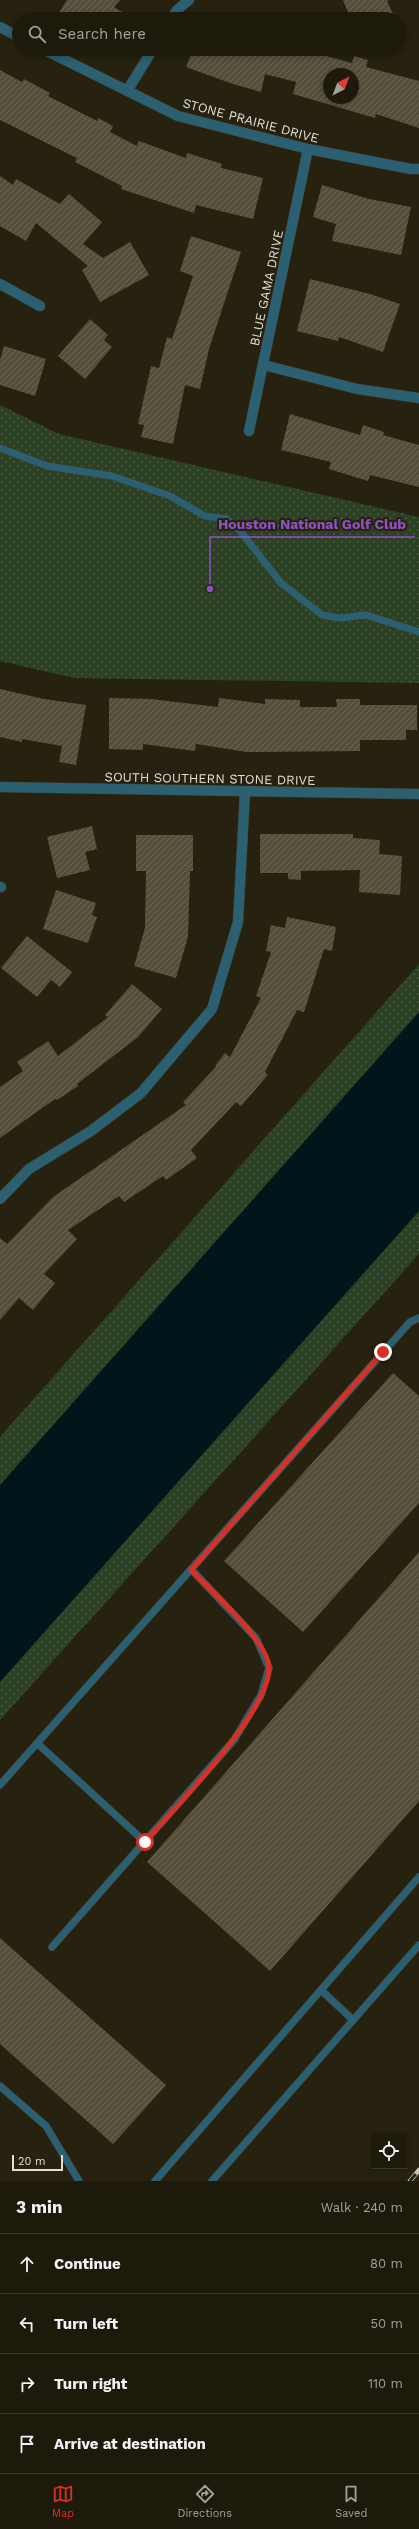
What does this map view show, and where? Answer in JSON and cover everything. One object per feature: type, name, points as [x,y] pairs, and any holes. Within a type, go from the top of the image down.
[{"type":"street","points":[[176,12],[189,0]]},
{"type":"street","points":[[0,27],[12,33]]},
{"type":"street","name":"STONE PRAIRIE DRIVE","points":[[57,56],[178,116],[308,150],[411,169],[419,169]]},
{"type":"street","points":[[127,91],[149,56]]},
{"type":"street","name":"BLUE GAMA DRIVE","points":[[249,432],[308,150]]},
{"type":"street","points":[[0,284],[40,306]]},
{"type":"street","points":[[264,365],[357,388],[419,398]]},
{"type":"street","name":"SOUTH SOUTHERN STONE DRIVE","points":[[0,787],[419,794]]},
{"type":"street","points":[[0,1199],[29,1169],[91,1131],[141,1093],[212,1009],[238,922],[245,792]]},
{"type":"lane","points":[[0,448],[47,466],[112,476],[170,496],[206,516],[227,519],[241,532],[281,583],[322,615],[340,618],[366,615],[419,632]]},
{"type":"lane","points":[[0,1785],[410,1322],[419,1318]]},
{"type":"lane","points":[[52,1947],[234,1740],[261,1695],[269,1668],[256,1638],[191,1570]]},
{"type":"lane","points":[[37,1744],[145,1842]]},
{"type":"lane","points":[[155,2181],[419,1877]]},
{"type":"lane","points":[[212,2181],[419,1945]]},
{"type":"lane","points":[[321,1990],[353,2020]]},
{"type":"lane","points":[[0,2086],[46,2126],[79,2181]]},
{"type":"green space","points":[[0,405],[59,434],[419,517],[419,683],[74,678],[0,661]]},
{"type":"green space","points":[[419,964],[419,1254],[0,1720],[0,1437]]},
{"type":"shaded area","points":[[419,1012],[419,1211],[0,1682],[0,1485]]},
{"type":"building","points":[[67,0],[120,0],[114,7],[122,12],[59,12]]},
{"type":"building","points":[[343,0],[390,0],[387,1],[392,12],[348,12]]},
{"type":"building","points":[[190,56],[326,56],[352,63],[354,56],[368,60],[366,67],[419,81],[419,128],[376,114],[375,118],[327,104],[359,104],[359,68],[323,68],[323,103],[293,94],[296,82],[265,74],[261,92],[233,84],[186,67]]},
{"type":"building","points":[[0,70],[22,82],[24,79],[50,93],[48,96],[97,121],[98,118],[113,126],[110,132],[137,146],[139,141],[186,158],[187,153],[222,164],[221,168],[263,178],[253,219],[196,205],[194,213],[121,189],[122,186],[75,162],[77,158],[0,120]]},
{"type":"building","points":[[0,176],[13,185],[16,179],[60,204],[69,194],[102,222],[83,244],[103,258],[130,242],[149,275],[100,302],[82,270],[88,266],[36,223],[26,241],[0,226]]},
{"type":"building","points":[[322,185],[369,199],[411,207],[401,255],[332,241],[336,224],[313,217]]},
{"type":"building","points":[[191,236],[241,252],[209,349],[200,389],[185,385],[173,444],[141,437],[144,425],[138,424],[151,366],[159,368],[167,337],[172,339],[193,276],[180,271]]},
{"type":"building","points":[[310,279],[370,294],[400,304],[383,352],[339,337],[338,341],[297,331]]},
{"type":"building","points":[[90,319],[108,335],[104,340],[112,347],[85,379],[58,356]]},
{"type":"building","points":[[4,346],[46,359],[35,396],[0,385],[0,360]]},
{"type":"building","points":[[290,414],[360,435],[363,425],[384,432],[383,435],[419,445],[419,487],[370,475],[368,481],[329,469],[331,462],[281,450]]},
{"type":"building","points":[[0,689],[44,699],[86,705],[76,765],[59,762],[62,746],[22,739],[22,742],[0,737]]},
{"type":"building","points":[[109,698],[151,699],[218,707],[219,698],[265,704],[265,699],[300,700],[300,707],[337,707],[336,699],[360,699],[360,705],[417,705],[417,730],[406,730],[406,740],[360,740],[360,751],[247,752],[196,744],[195,751],[143,744],[143,750],[109,749]]},
{"type":"building","points":[[92,826],[97,849],[85,852],[90,870],[57,878],[47,837]]},
{"type":"building","points":[[260,834],[353,834],[353,838],[380,840],[379,854],[402,856],[400,895],[359,892],[360,870],[301,871],[301,880],[288,879],[288,873],[260,873]]},
{"type":"building","points":[[136,835],[193,835],[193,871],[190,871],[188,937],[176,978],[134,966],[145,928],[146,871],[136,871]]},
{"type":"building","points":[[56,890],[96,903],[92,915],[97,917],[88,943],[43,929]]},
{"type":"building","points":[[287,917],[336,927],[332,951],[324,949],[304,1012],[297,1010],[265,1072],[268,1075],[241,1106],[236,1102],[191,1150],[197,1158],[166,1180],[163,1176],[124,1202],[119,1196],[68,1230],[77,1239],[44,1274],[55,1283],[33,1310],[19,1298],[0,1320],[0,1238],[7,1244],[53,1197],[186,1105],[183,1102],[216,1067],[215,1066],[225,1053],[230,1057],[261,998],[256,996],[271,952],[266,951],[271,925],[285,928]]},
{"type":"building","points":[[27,936],[72,972],[60,987],[51,980],[37,997],[1,968]]},
{"type":"building","points":[[132,984],[162,1009],[138,1037],[77,1084],[78,1086],[57,1100],[55,1099],[0,1138],[0,1087],[23,1071],[17,1062],[48,1041],[58,1056],[108,1017],[105,1015]]},
{"type":"building","points":[[393,1373],[419,1396],[419,1503],[303,1632],[224,1561]]},
{"type":"building","points":[[419,1552],[419,1801],[270,1971],[147,1862]]},
{"type":"building","points":[[0,1938],[166,2085],[113,2144],[0,2044]]},
{"type":"railway","points":[[410,2181],[419,2170]]},
{"type":"place","name":"Houston National Golf Club","points":[[210,589]]},
{"type":"route","points":[[145,1842],[234,1740],[261,1695],[269,1668],[256,1638],[191,1570],[383,1352]]}]
